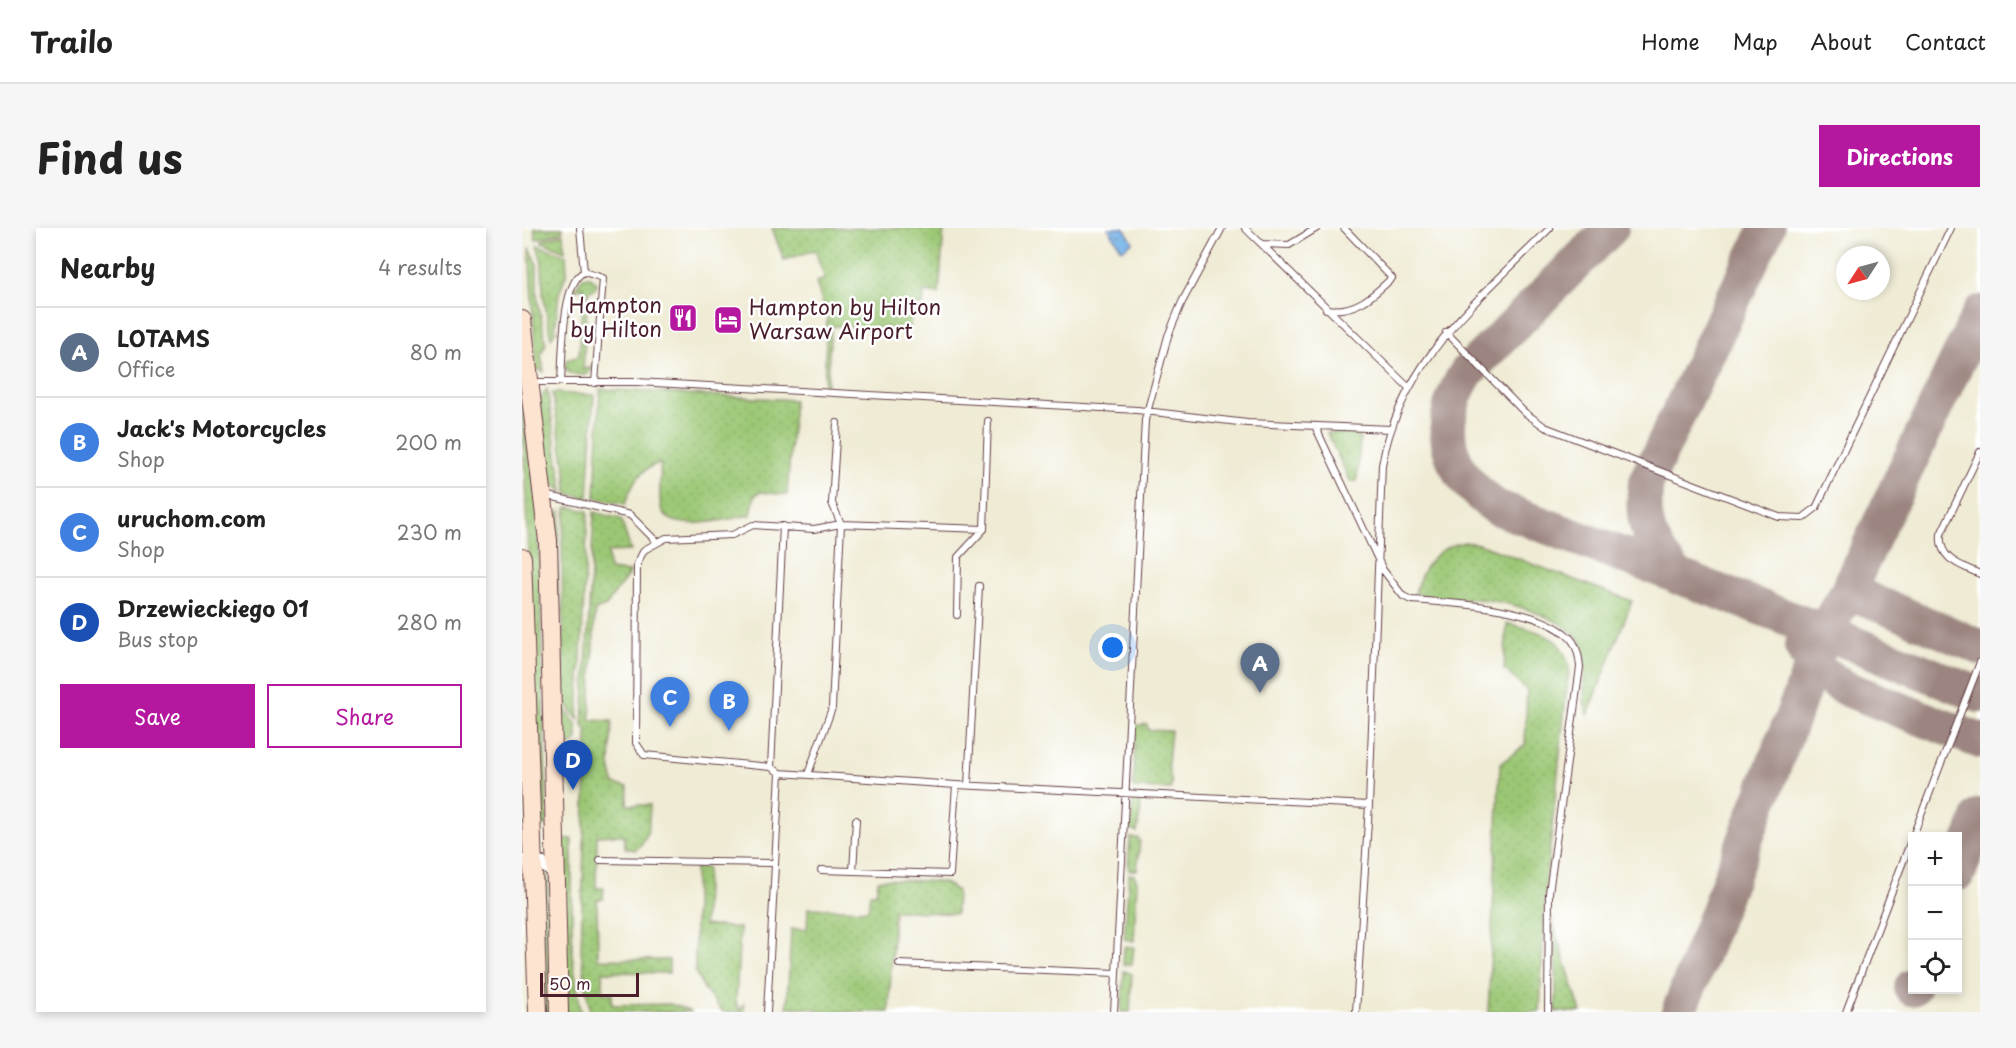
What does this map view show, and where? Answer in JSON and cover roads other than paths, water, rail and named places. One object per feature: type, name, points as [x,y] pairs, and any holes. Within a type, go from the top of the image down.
[{"type":"street","points":[[522,320],[526,382],[544,495],[559,1012]]},
{"type":"street","points":[[522,557],[527,860],[538,1012]]},
{"type":"street","points":[[527,860],[548,866],[556,874]]},
{"type":"lane","points":[[580,228],[584,272]]},
{"type":"lane","points":[[1114,1012],[1147,411],[1168,336],[1182,302],[1222,228]]},
{"type":"lane","points":[[1245,228],[1408,387]]},
{"type":"lane","points":[[1261,244],[1289,245],[1317,228]]},
{"type":"lane","points":[[1326,309],[1339,311],[1356,306],[1392,278],[1344,228]]},
{"type":"lane","points":[[1356,1012],[1369,805],[1382,465],[1391,429],[1408,387],[1446,332],[1550,228]]},
{"type":"lane","points":[[1446,332],[1524,412],[1545,427],[1779,518],[1803,518],[1816,508],[1951,228]]},
{"type":"lane","points":[[561,381],[569,293],[574,279],[584,272]]},
{"type":"lane","points":[[584,272],[603,278],[595,383]]},
{"type":"lane","points":[[526,382],[637,382],[1147,411],[1247,423],[1391,429]]},
{"type":"lane","points":[[957,615],[958,557],[984,529],[988,421]]},
{"type":"lane","points":[[808,774],[832,708],[841,524],[832,503],[837,423]]},
{"type":"lane","points":[[1315,426],[1380,563],[1403,596],[1411,600],[1486,606],[1546,623],[1571,638],[1578,651],[1580,667],[1548,903],[1548,1012]]},
{"type":"lane","points":[[1980,452],[1941,534],[1940,543],[1947,557],[1980,574]]},
{"type":"lane","points":[[544,495],[630,515],[656,541]]},
{"type":"lane","points":[[984,529],[841,524],[814,529],[753,525],[732,535],[680,536],[656,541],[644,550],[637,564],[636,743],[644,755],[771,767],[780,772],[956,785],[1369,805]]},
{"type":"lane","points":[[771,767],[783,526]]},
{"type":"lane","points":[[968,785],[979,586]]},
{"type":"lane","points":[[1915,832],[1980,662]]},
{"type":"lane","points":[[767,1012],[780,772]]},
{"type":"lane","points":[[821,870],[950,874],[956,785]]},
{"type":"lane","points":[[853,871],[856,820]]},
{"type":"lane","points":[[1846,1012],[1908,850]]},
{"type":"lane","points":[[600,860],[775,863]]},
{"type":"lane","points":[[899,964],[1116,973]]},
{"type":"water","points":[[1108,228],[1124,228],[1133,242],[1122,250]]},
{"type":"place","name":"Hampton by Hilton","points":[[683,318]]},
{"type":"place","name":"Hampton by Hilton Warsaw Airport","points":[[728,320]]},
{"type":"place","name":"LOTAMS","points":[[1260,693]]},
{"type":"place","name":"uruchom.com","points":[[670,727]]},
{"type":"place","name":"Jack's Motorcycles","points":[[729,731]]},
{"type":"place","name":"Drzewieckiego 01","points":[[573,790]]}]
